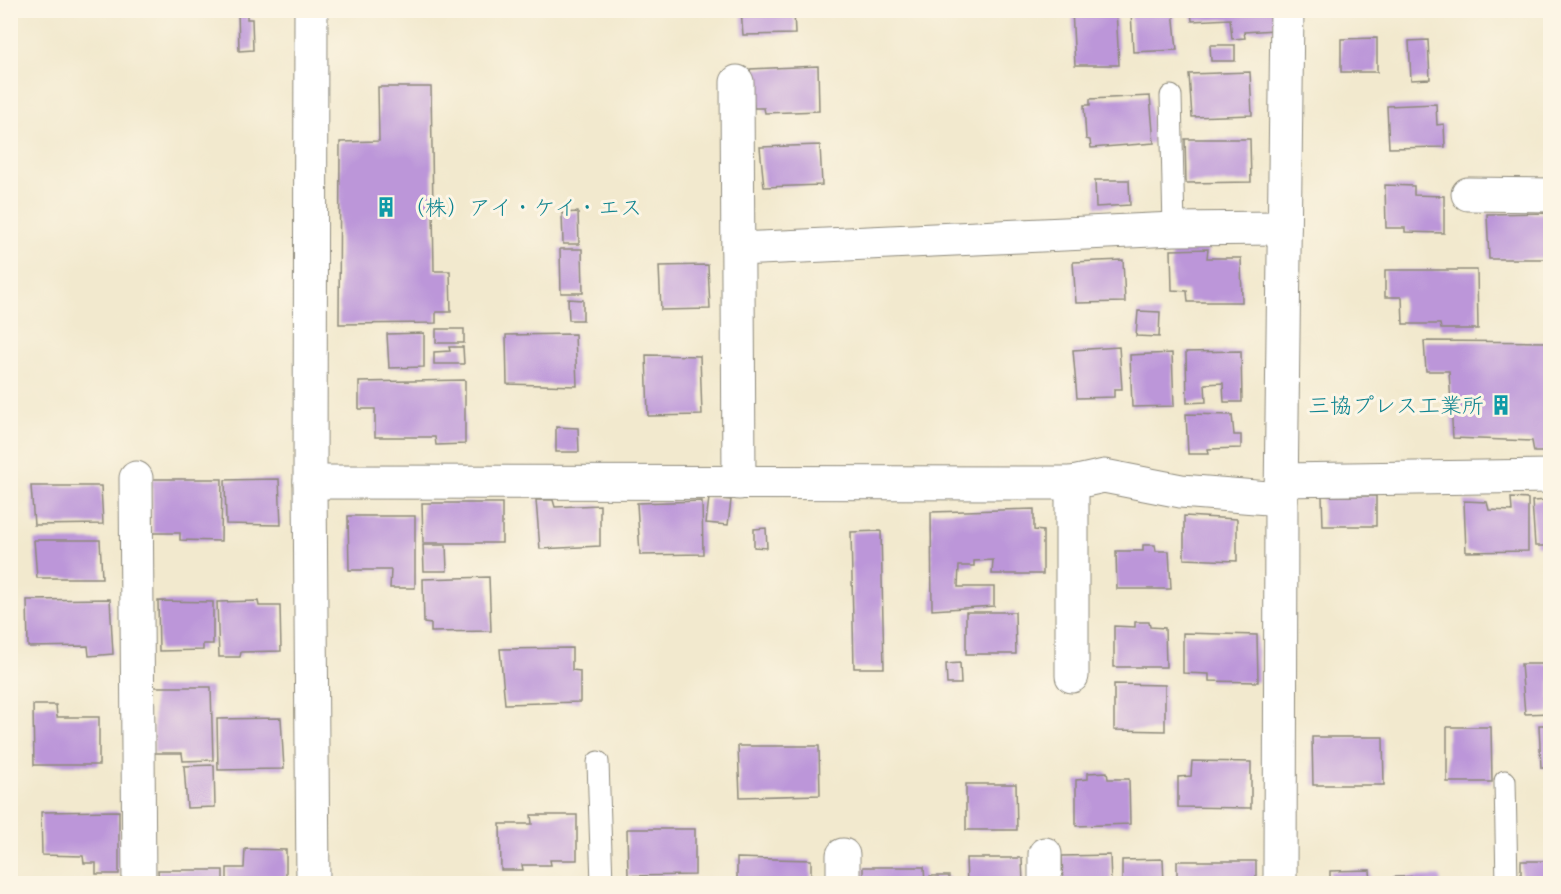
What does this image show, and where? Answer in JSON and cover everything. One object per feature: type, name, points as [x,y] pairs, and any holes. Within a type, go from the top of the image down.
[{"type":"street","points":[[311,10],[310,482],[313,884]]},
{"type":"street","points":[[1280,884],[1281,489],[1287,10]]},
{"type":"street","points":[[737,82],[739,483]]},
{"type":"street","points":[[1468,195],[1551,195]]},
{"type":"street","points":[[738,249],[1174,230],[1284,228]]},
{"type":"street","points":[[310,482],[1072,483],[1104,476],[1181,491],[1281,489],[1551,476]]},
{"type":"street","points":[[136,478],[139,884]]},
{"type":"street","points":[[1072,483],[1072,676]]},
{"type":"lane","points":[[1171,96],[1174,230]]},
{"type":"lane","points":[[598,762],[602,884]]},
{"type":"lane","points":[[1505,781],[1507,884]]},
{"type":"building","points":[[238,10],[247,10],[247,19],[252,19],[253,50],[239,51]]},
{"type":"building","points":[[741,10],[794,10],[795,34],[743,35]]},
{"type":"building","points":[[1072,10],[1116,10],[1119,65],[1075,65]]},
{"type":"building","points":[[1131,10],[1173,10],[1177,50],[1133,52]]},
{"type":"building","points":[[1191,10],[1274,10],[1274,30],[1244,32],[1245,38],[1232,39],[1230,19],[1192,21]]},
{"type":"building","points":[[1377,38],[1377,72],[1341,72],[1341,39]]},
{"type":"building","points":[[1428,40],[1430,79],[1411,80],[1409,41]]},
{"type":"building","points":[[1210,45],[1235,45],[1235,61],[1211,61]]},
{"type":"building","points":[[818,66],[819,111],[765,113],[764,108],[754,108],[750,69]]},
{"type":"building","points":[[1250,72],[1252,115],[1192,117],[1189,74]]},
{"type":"building","name":"（株）アイ・ケイ・エス","points":[[378,87],[431,87],[434,271],[450,271],[451,312],[436,312],[436,323],[339,324],[340,142],[379,141]]},
{"type":"building","points":[[1150,96],[1154,143],[1091,148],[1090,140],[1086,139],[1084,105],[1090,105],[1090,99]]},
{"type":"building","points":[[1436,104],[1437,125],[1444,124],[1445,147],[1389,148],[1387,106]]},
{"type":"building","points":[[1185,139],[1250,139],[1251,182],[1186,183]]},
{"type":"building","points":[[820,145],[822,185],[764,187],[760,147]]},
{"type":"building","points":[[1095,180],[1129,180],[1130,205],[1096,207]]},
{"type":"building","points":[[1385,185],[1414,186],[1414,195],[1444,196],[1444,233],[1405,232],[1405,228],[1386,228]]},
{"type":"building","points":[[578,212],[579,244],[563,244],[562,213]]},
{"type":"building","points":[[1550,213],[1550,259],[1489,259],[1487,214]]},
{"type":"building","points":[[560,249],[582,249],[583,293],[561,293]]},
{"type":"building","points":[[1208,249],[1207,258],[1241,258],[1242,302],[1188,302],[1187,291],[1172,290],[1171,250]]},
{"type":"building","points":[[1123,260],[1125,302],[1076,303],[1073,262]]},
{"type":"building","points":[[708,265],[710,309],[661,310],[659,266]]},
{"type":"building","points":[[1385,270],[1477,270],[1478,329],[1441,329],[1440,324],[1403,324],[1402,297],[1385,297]]},
{"type":"building","points":[[568,299],[583,300],[583,320],[569,320]]},
{"type":"building","points":[[1138,311],[1160,312],[1159,337],[1136,336]]},
{"type":"building","points":[[436,329],[464,329],[464,343],[436,343]]},
{"type":"building","points":[[424,333],[424,367],[389,368],[387,334]]},
{"type":"building","points":[[575,334],[577,386],[507,384],[506,335]]},
{"type":"building","name":"三協プレス工業所","points":[[1424,341],[1550,342],[1550,452],[1534,452],[1532,441],[1453,438],[1449,371],[1426,371]]},
{"type":"building","points":[[449,347],[463,347],[464,364],[434,364],[434,352],[450,351]]},
{"type":"building","points":[[1119,347],[1122,389],[1114,389],[1114,397],[1077,398],[1073,350]]},
{"type":"building","points":[[1241,351],[1242,402],[1224,402],[1223,383],[1205,384],[1206,402],[1187,403],[1186,352]]},
{"type":"building","points":[[1172,353],[1174,406],[1132,407],[1130,355]]},
{"type":"building","points":[[646,355],[700,356],[702,415],[648,416]]},
{"type":"building","points":[[465,380],[465,444],[436,445],[435,437],[375,437],[375,409],[359,409],[359,382]]},
{"type":"building","points":[[1186,414],[1232,415],[1234,435],[1241,435],[1241,448],[1208,449],[1209,454],[1188,454]]},
{"type":"building","points":[[556,427],[578,428],[579,452],[556,452]]},
{"type":"building","points":[[152,479],[222,479],[221,541],[180,540],[180,533],[153,533]]},
{"type":"building","points":[[279,479],[281,525],[226,524],[225,480]]},
{"type":"building","points":[[31,486],[101,486],[103,524],[34,525]]},
{"type":"building","points":[[1322,496],[1376,496],[1376,526],[1323,526]]},
{"type":"building","points":[[709,498],[731,500],[728,525],[706,523]]},
{"type":"building","points":[[1511,498],[1528,499],[1528,551],[1466,552],[1464,501],[1487,502],[1489,510],[1512,511]]},
{"type":"building","points":[[536,500],[553,500],[555,507],[600,505],[600,546],[540,549]]},
{"type":"building","points":[[1550,500],[1550,546],[1535,546],[1532,501]]},
{"type":"building","points":[[702,501],[703,554],[640,555],[637,503]]},
{"type":"building","points":[[422,503],[502,503],[502,543],[423,543]]},
{"type":"building","points":[[1034,509],[1034,530],[1043,531],[1043,574],[992,574],[993,560],[974,561],[974,566],[959,566],[958,587],[994,587],[994,606],[932,610],[931,512]]},
{"type":"building","points":[[348,516],[415,516],[415,588],[390,588],[391,570],[349,570]]},
{"type":"building","points":[[1184,516],[1237,519],[1237,561],[1184,559]]},
{"type":"building","points":[[766,528],[767,548],[754,547],[754,529]]},
{"type":"building","points":[[881,531],[884,668],[854,668],[851,532]]},
{"type":"building","points":[[34,540],[100,540],[102,578],[37,578]]},
{"type":"building","points":[[423,545],[446,545],[447,571],[424,571]]},
{"type":"building","points":[[1143,545],[1155,545],[1156,551],[1169,551],[1171,589],[1117,589],[1116,551],[1143,551]]},
{"type":"building","points":[[489,577],[491,631],[431,632],[431,624],[424,623],[423,579]]},
{"type":"building","points":[[110,599],[113,654],[89,656],[88,646],[28,647],[27,600]]},
{"type":"building","points":[[158,601],[213,602],[213,644],[203,644],[203,650],[159,651]]},
{"type":"building","points":[[258,601],[259,606],[280,606],[281,651],[241,652],[240,657],[219,657],[217,602]]},
{"type":"building","points":[[966,612],[1015,612],[1016,654],[966,654]]},
{"type":"building","points":[[1135,622],[1149,622],[1150,627],[1165,628],[1166,667],[1114,667],[1114,626],[1135,627]]},
{"type":"building","points":[[1183,633],[1257,635],[1258,682],[1209,681],[1209,674],[1183,673]]},
{"type":"building","points":[[572,648],[572,670],[580,671],[580,702],[505,704],[500,649]]},
{"type":"building","points":[[960,663],[961,684],[947,684],[946,664]]},
{"type":"building","points":[[1521,664],[1550,664],[1550,713],[1525,714]]},
{"type":"building","points":[[1114,684],[1165,685],[1165,731],[1114,730]]},
{"type":"building","points":[[153,687],[211,687],[213,760],[183,761],[182,753],[154,753]]},
{"type":"building","points":[[33,705],[56,705],[57,717],[99,717],[99,765],[34,765]]},
{"type":"building","points":[[281,718],[284,769],[218,770],[217,719]]},
{"type":"building","points":[[1539,725],[1550,725],[1550,768],[1541,768]]},
{"type":"building","points":[[1447,727],[1491,727],[1492,782],[1447,782]]},
{"type":"building","points":[[1312,737],[1383,737],[1384,785],[1313,785]]},
{"type":"building","points":[[738,746],[819,746],[820,795],[740,797]]},
{"type":"building","points":[[1192,761],[1251,762],[1251,808],[1178,807],[1178,777],[1191,776]]},
{"type":"building","points":[[214,765],[215,807],[187,808],[184,766]]},
{"type":"building","points":[[1107,772],[1108,779],[1129,779],[1130,824],[1076,826],[1076,780],[1088,779],[1088,773]]},
{"type":"building","points":[[966,784],[1016,784],[1017,830],[966,830]]},
{"type":"building","points":[[119,811],[119,874],[96,874],[96,863],[84,863],[83,856],[42,855],[41,812]]},
{"type":"building","points":[[531,815],[577,815],[577,860],[550,860],[551,865],[522,865],[523,870],[501,870],[500,824],[532,824]]},
{"type":"building","points":[[627,829],[695,829],[695,875],[628,876]]},
{"type":"building","points":[[245,849],[286,850],[286,884],[227,884],[227,868],[244,868]]},
{"type":"building","points":[[1110,855],[1111,884],[1063,884],[1062,856]]},
{"type":"building","points":[[737,858],[811,860],[811,884],[737,884]]},
{"type":"building","points":[[966,858],[1022,858],[1023,884],[967,884]]},
{"type":"building","points":[[1163,859],[1164,884],[1122,884],[1122,860]]},
{"type":"building","points":[[1177,861],[1256,861],[1256,884],[1177,884]]},
{"type":"building","points":[[1521,861],[1550,861],[1550,884],[1521,884]]},
{"type":"building","points":[[863,867],[924,867],[925,884],[863,884]]},
{"type":"building","points":[[158,870],[223,870],[223,884],[159,884]]},
{"type":"building","points":[[1370,870],[1371,884],[1330,884],[1330,871]]},
{"type":"building","points":[[930,876],[949,876],[949,884],[930,884]]},
{"type":"building","points":[[1440,876],[1441,884],[1394,884],[1394,877]]},
{"type":"place","name":"（株）アイ・ケイ・エス","points":[[386,207]]},
{"type":"place","name":"三協プレス工業所","points":[[1501,405]]}]
